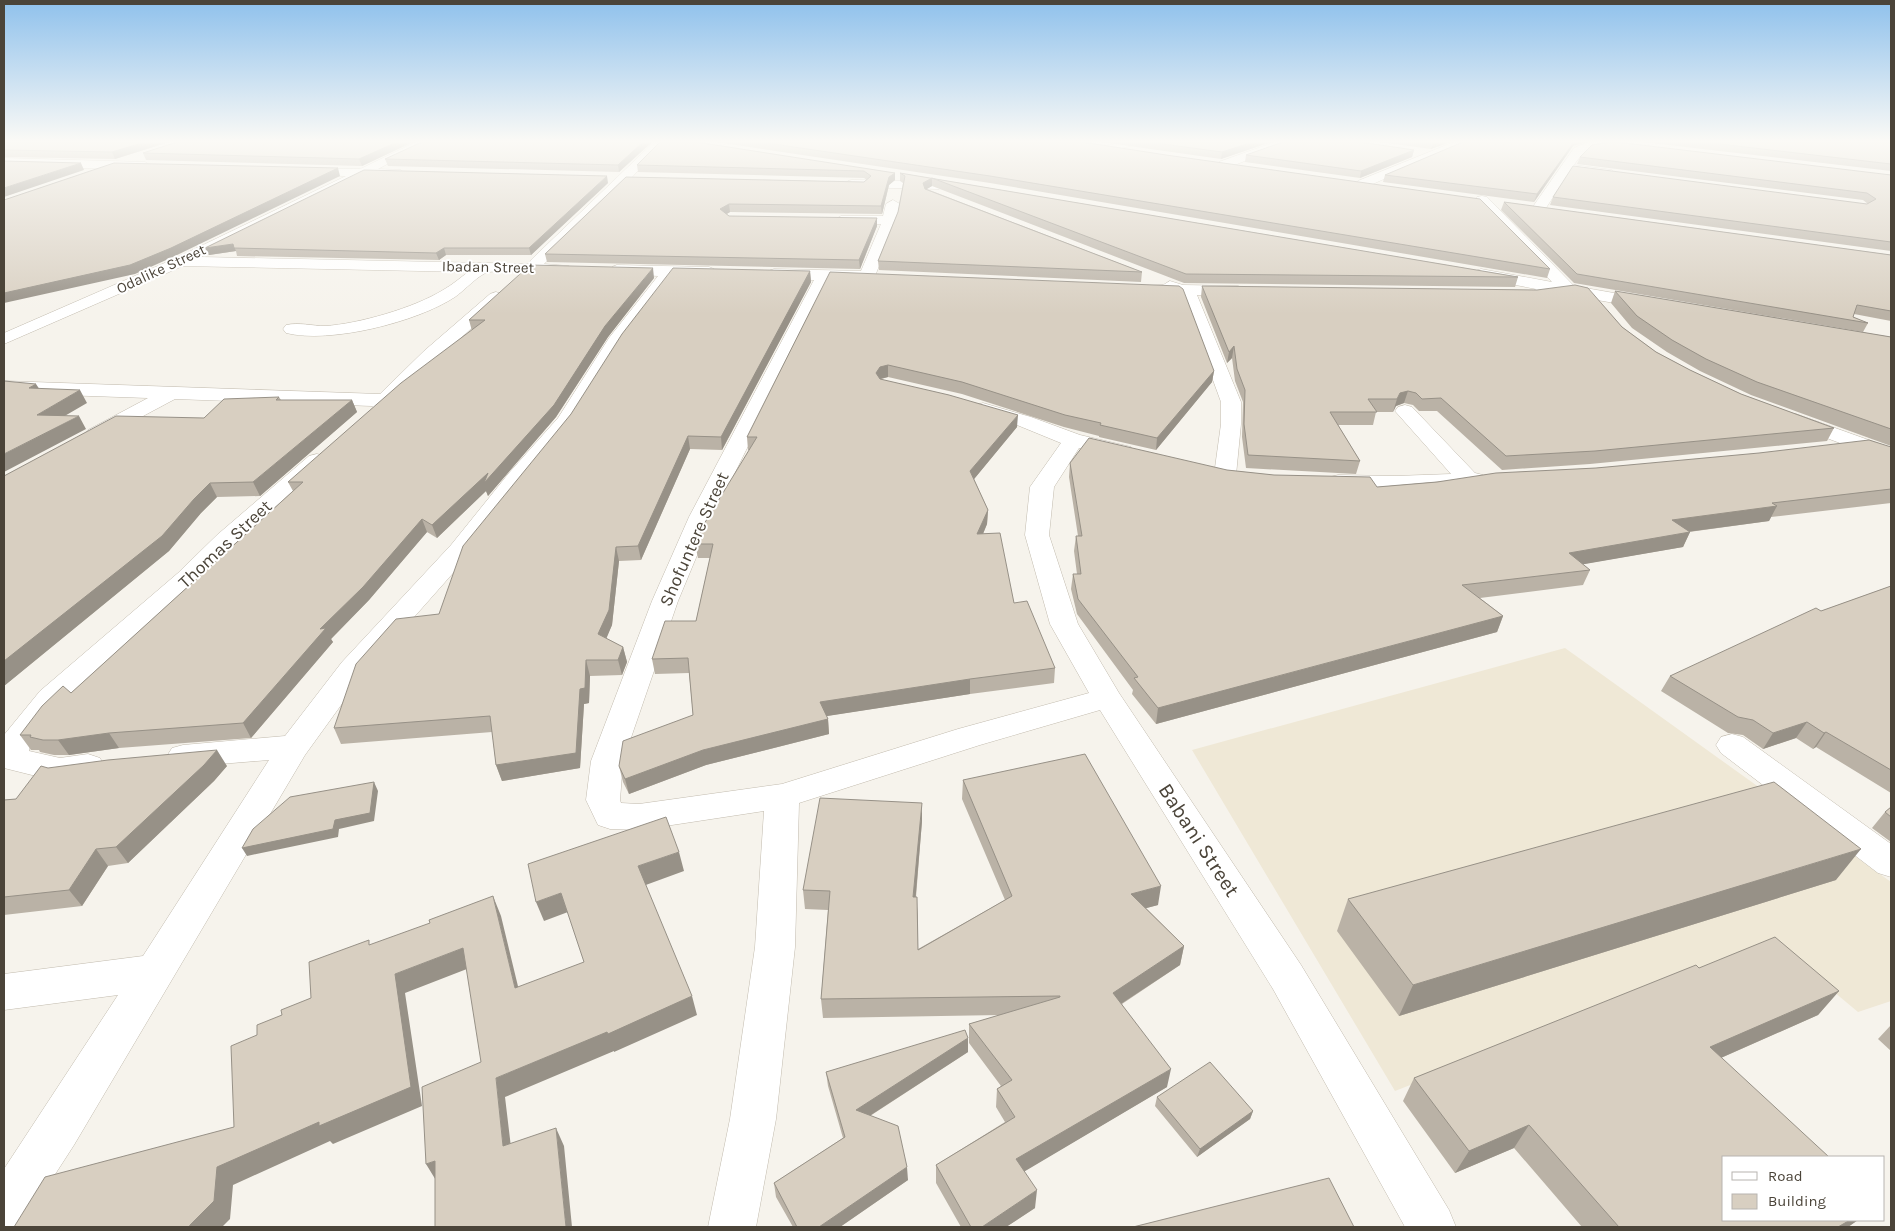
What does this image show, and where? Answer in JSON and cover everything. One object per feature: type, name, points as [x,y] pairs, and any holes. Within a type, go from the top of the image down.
[{"type":"street","name":"Odalike Street","points":[[4,339],[181,261],[305,199]]},
{"type":"street","points":[[364,419],[431,355],[530,268],[602,199]]},
{"type":"street","points":[[867,276],[889,220],[894,199]]},
{"type":"street","points":[[1539,208],[1544,199]]},
{"type":"street","points":[[1501,203],[1477,200],[1569,290]]},
{"type":"street","points":[[827,220],[889,220]]},
{"type":"street","name":"Ibadan Street","points":[[181,261],[576,269]]},
{"type":"street","points":[[292,329],[325,331],[377,322],[418,308],[449,294],[484,267]]},
{"type":"street","points":[[604,269],[728,272]]},
{"type":"street","points":[[4,1210],[58,1129],[294,746],[352,669],[460,550],[517,478],[566,421],[615,342],[670,271]]},
{"type":"street","points":[[1469,272],[1666,307]]},
{"type":"street","points":[[757,274],[887,277]]},
{"type":"street","name":"Shofuntere Street","points":[[782,796],[639,817],[610,816],[603,800],[607,761],[665,601],[701,517],[824,276]]},
{"type":"street","points":[[1136,281],[1182,290],[1250,291]]},
{"type":"street","points":[[1182,290],[1190,296],[1231,402],[1231,424],[1225,474]]},
{"type":"street","points":[[1504,294],[1533,294],[1569,290]]},
{"type":"street","points":[[1592,295],[1610,316]]},
{"type":"street","points":[[4,387],[386,400]]},
{"type":"street","points":[[82,441],[169,394]]},
{"type":"street","points":[[963,403],[1024,421],[1073,440],[1140,455]]},
{"type":"street","points":[[1405,411],[1469,480]]},
{"type":"street","points":[[1780,414],[1891,455]]},
{"type":"street","name":"Babani Street","points":[[1073,440],[1042,487],[1037,534],[1064,624],[1107,698],[1287,977],[1432,1227]]},
{"type":"street","name":"Thomas Street","points":[[109,763],[60,770],[10,758],[15,743],[52,698],[186,580],[226,540],[336,444]]},
{"type":"street","points":[[1816,451],[1862,445]]},
{"type":"street","points":[[1320,482],[1394,483],[1497,479]]},
{"type":"street","points":[[732,1227],[753,1120],[775,947],[782,796],[969,737],[1107,698]]},
{"type":"street","points":[[1732,745],[1891,863]]},
{"type":"street","points":[[158,758],[294,746]]},
{"type":"street","points":[[4,992],[156,972]]},
{"type":"shaded area","points":[[1565,648],[1891,882],[1891,1001],[1858,1012],[1774,942],[1395,1091],[1192,750]]},
{"type":"building","points":[[272,199],[171,248],[130,265],[4,293],[4,200]]},
{"type":"building","points":[[304,199],[582,199],[529,248],[444,248],[436,253],[234,248],[233,244],[205,248]]},
{"type":"building","points":[[602,199],[883,199],[881,206],[729,204],[720,209],[729,216],[877,218],[859,260],[545,254]]},
{"type":"building","points":[[900,199],[952,199],[1142,272],[878,261],[898,212]]},
{"type":"building","points":[[988,199],[1056,199],[1518,277],[1186,274]]},
{"type":"building","points":[[1131,199],[1480,199],[1550,269]]},
{"type":"building","points":[[1571,199],[1832,199],[1867,204],[1875,199],[1891,199],[1891,242]]},
{"type":"building","points":[[1504,202],[1891,255],[1891,311],[1857,305],[1853,317],[1868,323],[1577,274]]},
{"type":"building","points":[[530,265],[653,268],[605,326],[554,405],[484,483],[488,473],[432,525],[422,519],[363,587],[320,629],[326,628],[243,723],[109,733],[58,740],[43,740],[30,737],[31,735],[20,735],[42,706],[63,686],[71,693],[303,482],[288,482],[401,383],[485,320],[469,320]]},
{"type":"building","points":[[673,268],[810,271],[721,437],[688,436],[638,546],[616,547],[609,610],[598,634],[623,647],[618,660],[586,660],[585,688],[580,689],[576,753],[496,765],[490,716],[334,728],[356,664],[396,619],[439,614],[463,546],[571,414],[622,334]]},
{"type":"building","points":[[830,272],[1179,286],[1183,289],[1214,371],[1157,438],[1065,415],[962,382],[888,365],[880,367],[876,373],[880,379],[949,395],[1018,415],[970,471],[988,510],[977,534],[1000,533],[1014,603],[1027,601],[1055,668],[820,702],[828,719],[703,750],[625,779],[619,766],[623,741],[693,715],[688,658],[652,659],[665,621],[696,621],[713,544],[695,544],[704,524],[757,437],[747,437]]},
{"type":"building","points":[[1575,285],[1588,288],[1622,327],[1656,352],[1741,394],[1834,428],[1595,451],[1506,456],[1441,398],[1422,399],[1416,393],[1408,391],[1400,393],[1397,399],[1368,399],[1377,412],[1330,412],[1360,461],[1248,455],[1244,424],[1245,390],[1237,369],[1234,346],[1229,352],[1202,286],[1537,290]]},
{"type":"building","points":[[1615,291],[1891,337],[1891,429],[1757,382],[1706,359],[1672,340],[1637,316]]},
{"type":"building","points":[[4,381],[36,384],[29,388],[80,390],[37,415],[79,416],[4,454]]},
{"type":"building","points":[[279,397],[276,400],[352,400],[253,482],[210,483],[162,536],[4,661],[4,476],[116,416],[204,418],[224,399]]},
{"type":"building","points":[[1089,438],[1227,470],[1274,475],[1370,477],[1377,487],[1437,482],[1496,473],[1596,468],[1759,453],[1869,440],[1891,447],[1891,489],[1772,503],[1777,506],[1672,520],[1690,532],[1569,553],[1590,570],[1462,585],[1503,616],[1158,708],[1134,678],[1138,677],[1078,599],[1073,574],[1081,574],[1076,536],[1082,536],[1070,463]]},
{"type":"building","points":[[1891,586],[1891,770],[1807,722],[1773,733],[1753,720],[1738,717],[1670,676],[1816,608],[1821,611]]},
{"type":"building","points":[[217,750],[204,765],[116,847],[96,849],[69,890],[4,897],[4,800],[16,799],[41,766],[48,768],[108,760]]},
{"type":"building","points":[[1085,754],[1161,886],[1131,894],[1184,946],[1113,993],[1171,1069],[1016,1159],[1037,1190],[982,1227],[971,1227],[936,1165],[1015,1117],[997,1089],[1012,1080],[969,1024],[1060,996],[821,999],[830,891],[803,890],[820,798],[922,803],[913,897],[917,897],[918,950],[1012,896],[963,780]]},
{"type":"building","points":[[374,782],[370,813],[335,820],[333,829],[242,848],[253,829],[290,797]]},
{"type":"building","points":[[1774,782],[1861,849],[1413,985],[1348,899]]},
{"type":"building","points":[[1891,807],[1891,817],[1885,812]]},
{"type":"building","points":[[666,817],[679,852],[638,866],[692,996],[608,1034],[607,1032],[496,1078],[503,1146],[556,1128],[566,1227],[435,1227],[435,1161],[426,1164],[422,1087],[481,1062],[463,948],[395,974],[411,1087],[319,1126],[319,1122],[217,1167],[214,1201],[189,1227],[14,1227],[45,1177],[234,1127],[231,1046],[257,1035],[257,1025],[282,1015],[281,1010],[311,998],[309,962],[369,940],[369,945],[430,923],[429,920],[493,896],[515,988],[584,962],[561,893],[536,902],[528,864]]},
{"type":"building","points":[[1775,937],[1839,991],[1710,1047],[1828,1156],[1722,1156],[1722,1221],[1848,1221],[1838,1227],[1619,1227],[1529,1125],[1469,1151],[1414,1078],[1696,965],[1699,968]]},
{"type":"building","points":[[965,1030],[968,1038],[856,1110],[898,1126],[907,1167],[819,1227],[797,1227],[774,1183],[845,1137],[826,1072]]},
{"type":"building","points":[[1210,1062],[1253,1111],[1200,1149],[1157,1097]]},
{"type":"building","points":[[1329,1178],[1354,1227],[1133,1227]]}]
